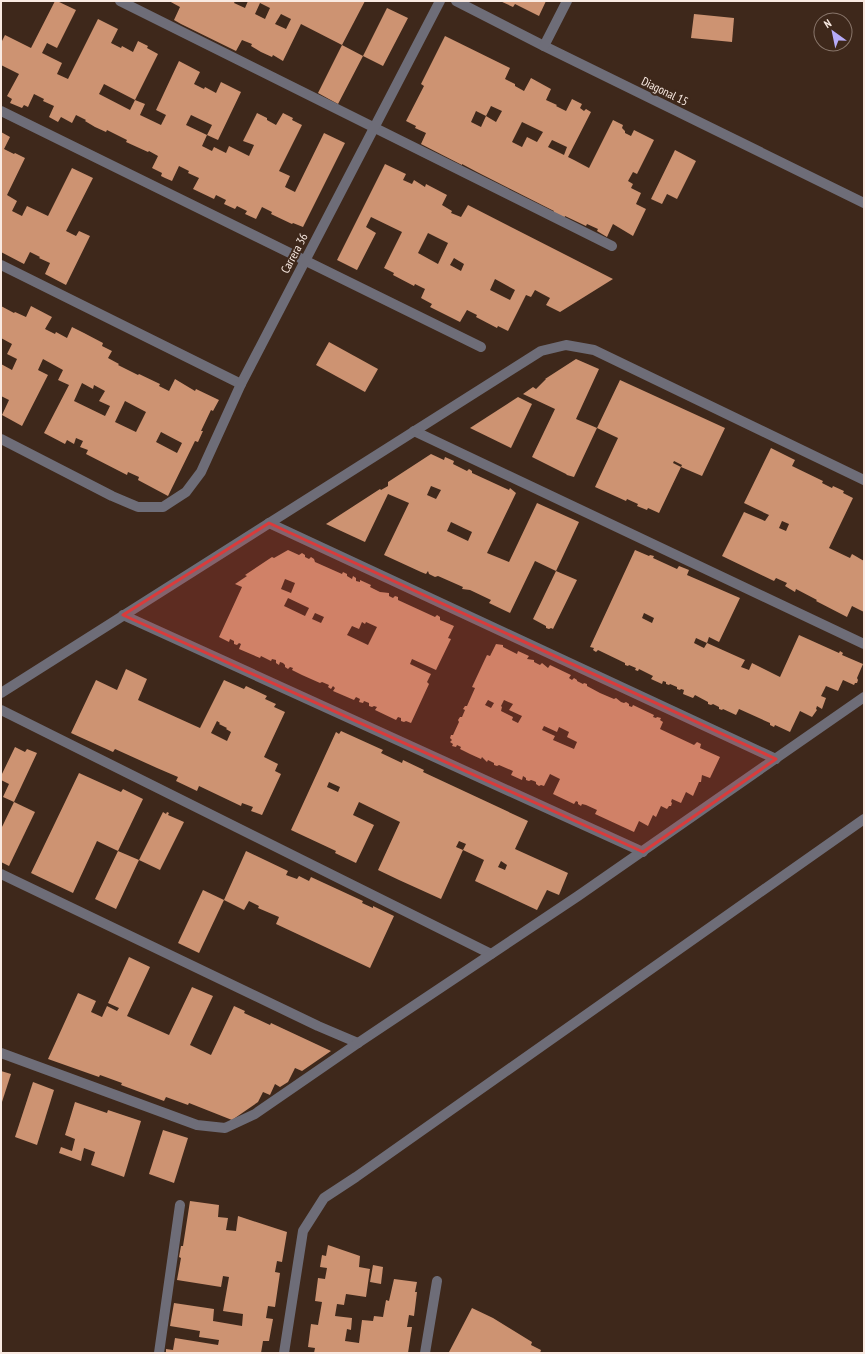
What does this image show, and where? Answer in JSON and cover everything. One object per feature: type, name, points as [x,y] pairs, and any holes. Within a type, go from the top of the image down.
[{"type":"street","points":[[120,1],[612,246]]},
{"type":"street","name":"Carrera 36","points":[[1,439],[112,496],[138,507],[163,508],[186,492],[201,472],[240,384],[440,1]]},
{"type":"street","name":"Diagonal 15","points":[[456,1],[544,46],[864,203]]},
{"type":"street","points":[[544,46],[567,1]]},
{"type":"street","points":[[1,111],[481,347]]},
{"type":"street","points":[[1,265],[240,384]]},
{"type":"street","points":[[1,693],[541,351],[566,345],[600,352],[864,480]]},
{"type":"street","points":[[414,431],[864,644]]},
{"type":"street","points":[[269,523],[776,759]]},
{"type":"street","points":[[123,616],[643,852]]},
{"type":"street","points":[[1,1053],[197,1125],[225,1128],[255,1114],[358,1042],[643,852],[864,697]]},
{"type":"street","points":[[1,710],[491,954]]},
{"type":"street","points":[[284,1353],[303,1231],[324,1198],[370,1168],[864,819]]},
{"type":"street","points":[[1,874],[318,1026],[358,1042]]},
{"type":"street","points":[[158,1353],[180,1205]]},
{"type":"street","points":[[425,1353],[437,1282]]},
{"type":"highlighted area","points":[[269,523],[776,759],[643,852],[123,615]]},
{"type":"building","points":[[55,1],[57,1],[76,10],[57,48],[47,43],[42,53],[62,63],[57,74],[68,79],[98,19],[118,29],[111,43],[121,48],[122,46],[133,52],[138,41],[148,46],[147,48],[158,54],[135,100],[145,104],[140,115],[161,125],[166,115],[156,110],[179,61],[200,72],[194,84],[204,89],[205,87],[216,93],[221,82],[241,92],[218,140],[207,135],[202,146],[212,151],[214,147],[226,153],[229,146],[249,156],[254,145],[243,141],[257,113],[276,125],[283,113],[293,118],[292,120],[302,125],[279,171],[290,176],[285,187],[295,192],[324,133],[345,143],[303,227],[293,223],[292,224],[271,214],[272,212],[262,207],[256,219],[245,214],[247,211],[237,206],[235,209],[224,204],[226,200],[216,195],[214,199],[193,189],[199,178],[188,173],[189,171],[179,166],[172,181],[161,176],[162,173],[152,168],[158,156],[126,142],[127,140],[107,130],[106,132],[95,127],[76,115],[72,123],[61,117],[58,122],[49,117],[54,106],[43,101],[44,99],[34,94],[28,107],[24,105],[22,108],[10,103],[12,99],[7,96],[19,74],[1,65],[1,43],[5,35],[31,48]],"holes":[[[104,84],[135,100],[130,110],[99,94]],[[191,115],[212,125],[207,135],[186,125]]]},
{"type":"building","points":[[169,1],[235,1],[234,3],[245,8],[248,1],[365,1],[342,45],[301,24],[283,61],[273,55],[272,57],[261,52],[251,46],[252,44],[242,40],[236,51],[181,24],[174,20],[180,7]],"holes":[[[260,3],[270,8],[265,19],[255,14]],[[281,14],[291,19],[286,29],[275,24]]]},
{"type":"building","points":[[500,1],[546,1],[539,16],[515,4],[513,7]]},
{"type":"building","points":[[387,8],[408,18],[383,66],[363,56]]},
{"type":"building","points":[[694,14],[734,18],[732,42],[691,38]]},
{"type":"building","points":[[445,36],[510,68],[505,79],[524,91],[531,78],[551,89],[546,100],[557,105],[556,106],[566,111],[572,99],[582,104],[580,108],[584,111],[586,109],[591,112],[568,157],[589,168],[613,120],[623,125],[622,128],[625,133],[631,136],[634,130],[654,140],[637,174],[633,172],[628,181],[633,184],[631,188],[641,193],[636,204],[646,209],[633,236],[613,224],[607,237],[597,231],[598,229],[587,224],[586,226],[565,216],[564,219],[553,213],[554,211],[421,144],[426,133],[415,128],[416,126],[406,121],[424,86],[421,84]],"holes":[[[491,106],[502,111],[496,122],[486,116]],[[476,111],[486,116],[481,127],[471,122]],[[522,122],[543,132],[537,142],[527,137],[522,147],[512,142]],[[552,140],[567,147],[564,155],[548,147]]]},
{"type":"building","points":[[342,45],[363,56],[338,104],[318,93]]},
{"type":"building","points":[[1,132],[10,137],[4,149],[25,158],[7,195],[17,201],[12,211],[22,216],[27,206],[48,216],[72,168],[93,178],[66,231],[76,236],[79,231],[90,236],[66,285],[45,274],[50,263],[39,258],[40,257],[30,252],[24,264],[1,252]]},
{"type":"building","points":[[675,150],[696,161],[677,199],[667,194],[662,204],[651,199]]},
{"type":"building","points":[[385,164],[406,174],[403,180],[412,184],[414,180],[425,187],[426,184],[447,195],[442,205],[452,211],[451,213],[461,217],[468,205],[613,279],[560,312],[546,305],[550,298],[535,290],[531,297],[526,295],[508,331],[498,326],[497,328],[476,317],[477,315],[467,310],[460,322],[430,307],[432,304],[421,298],[425,289],[415,284],[414,286],[393,275],[394,273],[384,268],[402,232],[371,217],[366,227],[376,233],[357,270],[337,260]],"holes":[[[428,233],[448,243],[438,264],[418,253]],[[454,258],[464,264],[461,271],[450,265]],[[495,279],[515,290],[510,300],[490,290]]]},
{"type":"building","points":[[1,306],[26,317],[31,306],[52,317],[45,329],[55,334],[56,332],[67,338],[72,327],[84,333],[103,343],[102,346],[112,351],[108,358],[119,364],[118,365],[160,384],[159,386],[169,391],[175,379],[195,391],[196,389],[219,400],[213,411],[211,410],[201,431],[203,431],[198,442],[195,441],[168,496],[138,480],[139,477],[128,472],[127,475],[86,454],[88,450],[80,447],[83,441],[76,438],[74,444],[67,440],[65,444],[44,433],[69,385],[58,380],[63,370],[43,359],[38,370],[48,375],[22,426],[2,415],[9,400],[1,396],[1,364],[12,370],[17,359],[7,354],[12,344],[1,338]],"holes":[[[82,383],[93,389],[94,385],[105,391],[99,401],[110,406],[105,416],[74,401]],[[125,401],[146,412],[136,432],[115,422]],[[161,432],[182,443],[177,453],[156,442]]]},
{"type":"building","points":[[329,342],[378,369],[365,392],[316,365]]},
{"type":"building","points":[[576,359],[599,369],[576,419],[597,428],[574,477],[567,475],[532,457],[555,409],[523,394],[533,387],[536,389],[545,379]]},
{"type":"building","points":[[620,380],[725,428],[702,476],[681,467],[659,513],[648,508],[647,510],[637,506],[638,504],[627,499],[626,501],[595,487],[618,438],[597,428]],"holes":[[[674,461],[682,465],[681,467],[673,463]]]},
{"type":"building","points":[[518,397],[532,404],[511,448],[470,428]]},
{"type":"building","points":[[771,448],[795,460],[792,466],[823,481],[822,483],[832,488],[833,486],[844,491],[843,493],[853,498],[829,548],[850,558],[852,554],[864,561],[864,612],[852,606],[847,617],[796,589],[795,592],[785,586],[787,583],[776,578],[774,581],[722,556],[744,512],[765,521],[769,515],[744,503]],"holes":[[[782,521],[789,524],[786,531],[779,528]]]},
{"type":"building","points":[[431,454],[444,460],[445,457],[454,461],[453,464],[467,471],[469,469],[472,473],[509,490],[510,488],[516,493],[487,553],[509,562],[537,503],[579,522],[556,571],[535,561],[510,613],[489,603],[491,600],[470,590],[462,589],[463,587],[438,576],[435,577],[429,574],[428,571],[426,574],[384,555],[409,503],[388,494],[365,542],[326,524],[380,489],[381,490],[388,486],[388,482]],"holes":[[[431,486],[441,490],[436,499],[427,495]],[[451,522],[472,532],[468,541],[447,531]]]},
{"type":"building","points":[[288,550],[299,555],[302,553],[305,557],[309,559],[311,557],[315,562],[342,574],[343,572],[352,579],[353,576],[356,578],[356,581],[360,582],[360,580],[371,585],[370,587],[380,592],[389,593],[389,596],[393,598],[395,596],[398,597],[398,600],[435,617],[437,615],[440,617],[440,620],[454,626],[448,638],[451,639],[436,670],[412,659],[410,664],[431,674],[427,682],[429,684],[411,723],[401,721],[401,718],[398,717],[396,720],[375,710],[377,707],[369,706],[369,703],[364,701],[363,703],[359,702],[360,699],[356,697],[354,700],[333,691],[335,688],[333,686],[331,689],[328,687],[329,685],[322,682],[320,683],[302,675],[292,670],[293,668],[290,667],[288,669],[283,663],[280,662],[279,665],[276,663],[276,660],[272,659],[271,661],[261,656],[260,658],[239,649],[241,644],[239,643],[237,645],[230,639],[229,642],[219,637],[242,587],[235,584],[247,576],[245,575],[272,557],[274,558]],"holes":[[[285,579],[295,583],[291,593],[281,589]],[[288,598],[309,608],[305,616],[284,606]],[[315,613],[324,617],[321,623],[312,619]],[[362,622],[365,624],[366,622],[377,627],[368,645],[347,635],[352,626],[359,629]]]},
{"type":"building","points":[[635,550],[649,556],[654,556],[653,558],[677,569],[679,566],[689,570],[687,575],[740,598],[719,642],[709,637],[707,643],[745,660],[741,667],[749,670],[752,663],[780,677],[799,635],[839,653],[840,651],[843,653],[842,655],[863,664],[857,678],[857,683],[854,685],[843,680],[838,691],[826,686],[821,696],[826,698],[822,709],[817,706],[817,710],[812,717],[800,711],[790,732],[775,725],[774,727],[770,725],[770,723],[739,709],[736,715],[723,709],[719,709],[719,707],[713,704],[708,704],[708,702],[695,695],[693,698],[683,694],[684,690],[677,689],[677,687],[666,684],[666,682],[663,681],[662,684],[651,679],[653,676],[639,669],[638,671],[635,670],[636,668],[625,665],[625,663],[598,650],[596,652],[593,650],[594,648],[590,647]],"holes":[[[644,613],[654,618],[652,623],[642,618]],[[696,638],[707,643],[704,648],[694,643]]]},
{"type":"building","points":[[556,571],[577,580],[553,629],[546,628],[546,626],[533,619]]},
{"type":"building","points":[[496,644],[503,645],[503,647],[517,654],[518,651],[529,656],[527,659],[534,660],[534,662],[540,665],[542,663],[548,668],[550,665],[571,675],[569,678],[572,680],[574,678],[583,684],[587,684],[587,686],[600,693],[614,699],[616,698],[621,702],[626,702],[629,706],[632,707],[633,705],[654,715],[653,717],[661,718],[660,720],[663,722],[660,729],[694,745],[697,742],[701,744],[700,748],[720,757],[710,778],[702,775],[701,782],[699,782],[693,796],[686,792],[681,803],[672,799],[671,806],[667,809],[661,806],[656,817],[653,815],[648,826],[639,821],[634,832],[595,814],[597,810],[582,804],[581,806],[576,801],[574,804],[553,794],[560,779],[550,774],[544,786],[539,786],[534,781],[526,780],[523,776],[522,780],[511,775],[513,771],[499,765],[494,765],[494,763],[488,760],[487,762],[482,757],[481,759],[460,749],[461,747],[457,745],[456,747],[452,746],[453,744],[450,742],[452,740],[450,738],[451,735],[453,735],[459,722],[458,720],[462,717],[465,710],[463,709],[467,706],[475,688],[472,687],[487,655],[490,656]],"holes":[[[488,700],[494,703],[491,708],[485,705]],[[504,700],[513,704],[509,710],[522,716],[518,723],[512,720],[513,717],[501,711],[501,706]],[[544,726],[557,732],[559,727],[569,732],[567,737],[577,742],[574,749],[553,740],[555,736],[542,730]]]},
{"type":"building","points":[[126,669],[147,679],[138,700],[200,728],[224,680],[244,689],[246,686],[267,696],[265,699],[276,704],[274,707],[285,712],[264,757],[278,764],[275,771],[281,774],[262,815],[251,811],[253,807],[242,803],[241,806],[199,786],[197,791],[176,781],[178,777],[115,749],[113,752],[71,733],[96,680],[117,690]],"holes":[[[217,721],[220,723],[219,724],[231,732],[227,741],[211,733]]]},
{"type":"building","points":[[341,731],[383,750],[381,753],[402,763],[403,760],[424,770],[423,772],[528,821],[515,849],[568,873],[559,895],[547,890],[537,910],[475,881],[484,860],[463,850],[441,899],[399,880],[378,870],[400,822],[359,802],[353,815],[374,825],[356,863],[335,853],[336,851],[291,830],[336,732],[339,734]],"holes":[[[329,782],[340,787],[338,792],[327,787]],[[459,841],[466,844],[463,850],[456,847]],[[501,861],[507,865],[505,870],[498,867]]]},
{"type":"building","points":[[15,747],[25,752],[27,749],[37,753],[14,802],[3,797],[9,784],[1,780],[1,776]]},
{"type":"building","points":[[79,773],[121,792],[123,789],[143,799],[118,851],[97,841],[73,893],[31,873]]},
{"type":"building","points":[[14,802],[35,812],[9,866],[1,862],[1,829]]},
{"type":"building","points":[[163,812],[166,814],[167,812],[169,813],[168,815],[184,822],[160,870],[139,860]]},
{"type":"building","points":[[118,851],[139,860],[116,909],[95,899]]},
{"type":"building","points":[[246,851],[288,871],[286,875],[297,879],[299,876],[309,881],[311,877],[363,901],[362,903],[373,908],[373,906],[394,916],[370,968],[276,924],[279,917],[258,908],[259,906],[249,901],[244,910],[224,900]]},
{"type":"building","points":[[203,890],[224,900],[199,953],[178,943]]},
{"type":"building","points":[[129,957],[150,967],[127,1016],[169,1035],[192,987],[213,996],[190,1045],[211,1055],[234,1006],[245,1011],[244,1013],[270,1025],[271,1023],[331,1051],[302,1071],[295,1068],[288,1082],[280,1087],[275,1084],[270,1095],[263,1092],[258,1102],[232,1120],[189,1103],[188,1105],[166,1097],[164,1101],[121,1085],[122,1083],[100,1075],[99,1077],[48,1059],[78,993],[96,1001],[91,1012],[102,1017],[107,1006],[117,1011],[119,1008],[108,1003]]},
{"type":"building","points":[[1,1071],[11,1074],[1,1105]]},
{"type":"building","points":[[33,1082],[54,1090],[37,1145],[15,1137]]},
{"type":"building","points":[[75,1102],[107,1113],[108,1110],[141,1121],[124,1177],[91,1165],[95,1152],[84,1148],[81,1161],[59,1153],[61,1147],[72,1151],[75,1139],[65,1135]]},
{"type":"building","points":[[163,1130],[188,1138],[174,1183],[149,1174]]},
{"type":"building","points":[[190,1201],[219,1205],[218,1217],[228,1218],[226,1230],[236,1231],[238,1216],[287,1232],[282,1262],[277,1261],[275,1272],[280,1273],[275,1307],[268,1306],[266,1318],[273,1319],[269,1341],[263,1341],[261,1353],[166,1353],[166,1349],[173,1350],[175,1338],[218,1345],[219,1340],[199,1337],[200,1331],[170,1326],[174,1303],[214,1309],[213,1321],[242,1326],[243,1314],[223,1311],[229,1277],[223,1276],[221,1287],[177,1280],[181,1258],[179,1257],[181,1246],[183,1246]]},
{"type":"building","points":[[328,1245],[360,1256],[359,1267],[370,1269],[366,1297],[346,1294],[344,1305],[337,1304],[335,1316],[352,1318],[351,1330],[347,1329],[345,1341],[359,1343],[362,1320],[373,1321],[374,1316],[383,1317],[386,1300],[389,1301],[394,1279],[417,1282],[414,1316],[409,1315],[407,1327],[412,1327],[408,1353],[314,1353],[315,1348],[308,1347],[311,1324],[318,1325],[322,1302],[315,1301],[318,1278],[325,1279],[327,1268],[320,1267],[322,1255],[326,1256]]},
{"type":"building","points":[[373,1265],[383,1267],[381,1284],[370,1282]]},
{"type":"building","points":[[472,1308],[493,1318],[532,1342],[531,1345],[541,1350],[540,1353],[449,1352]]}]
